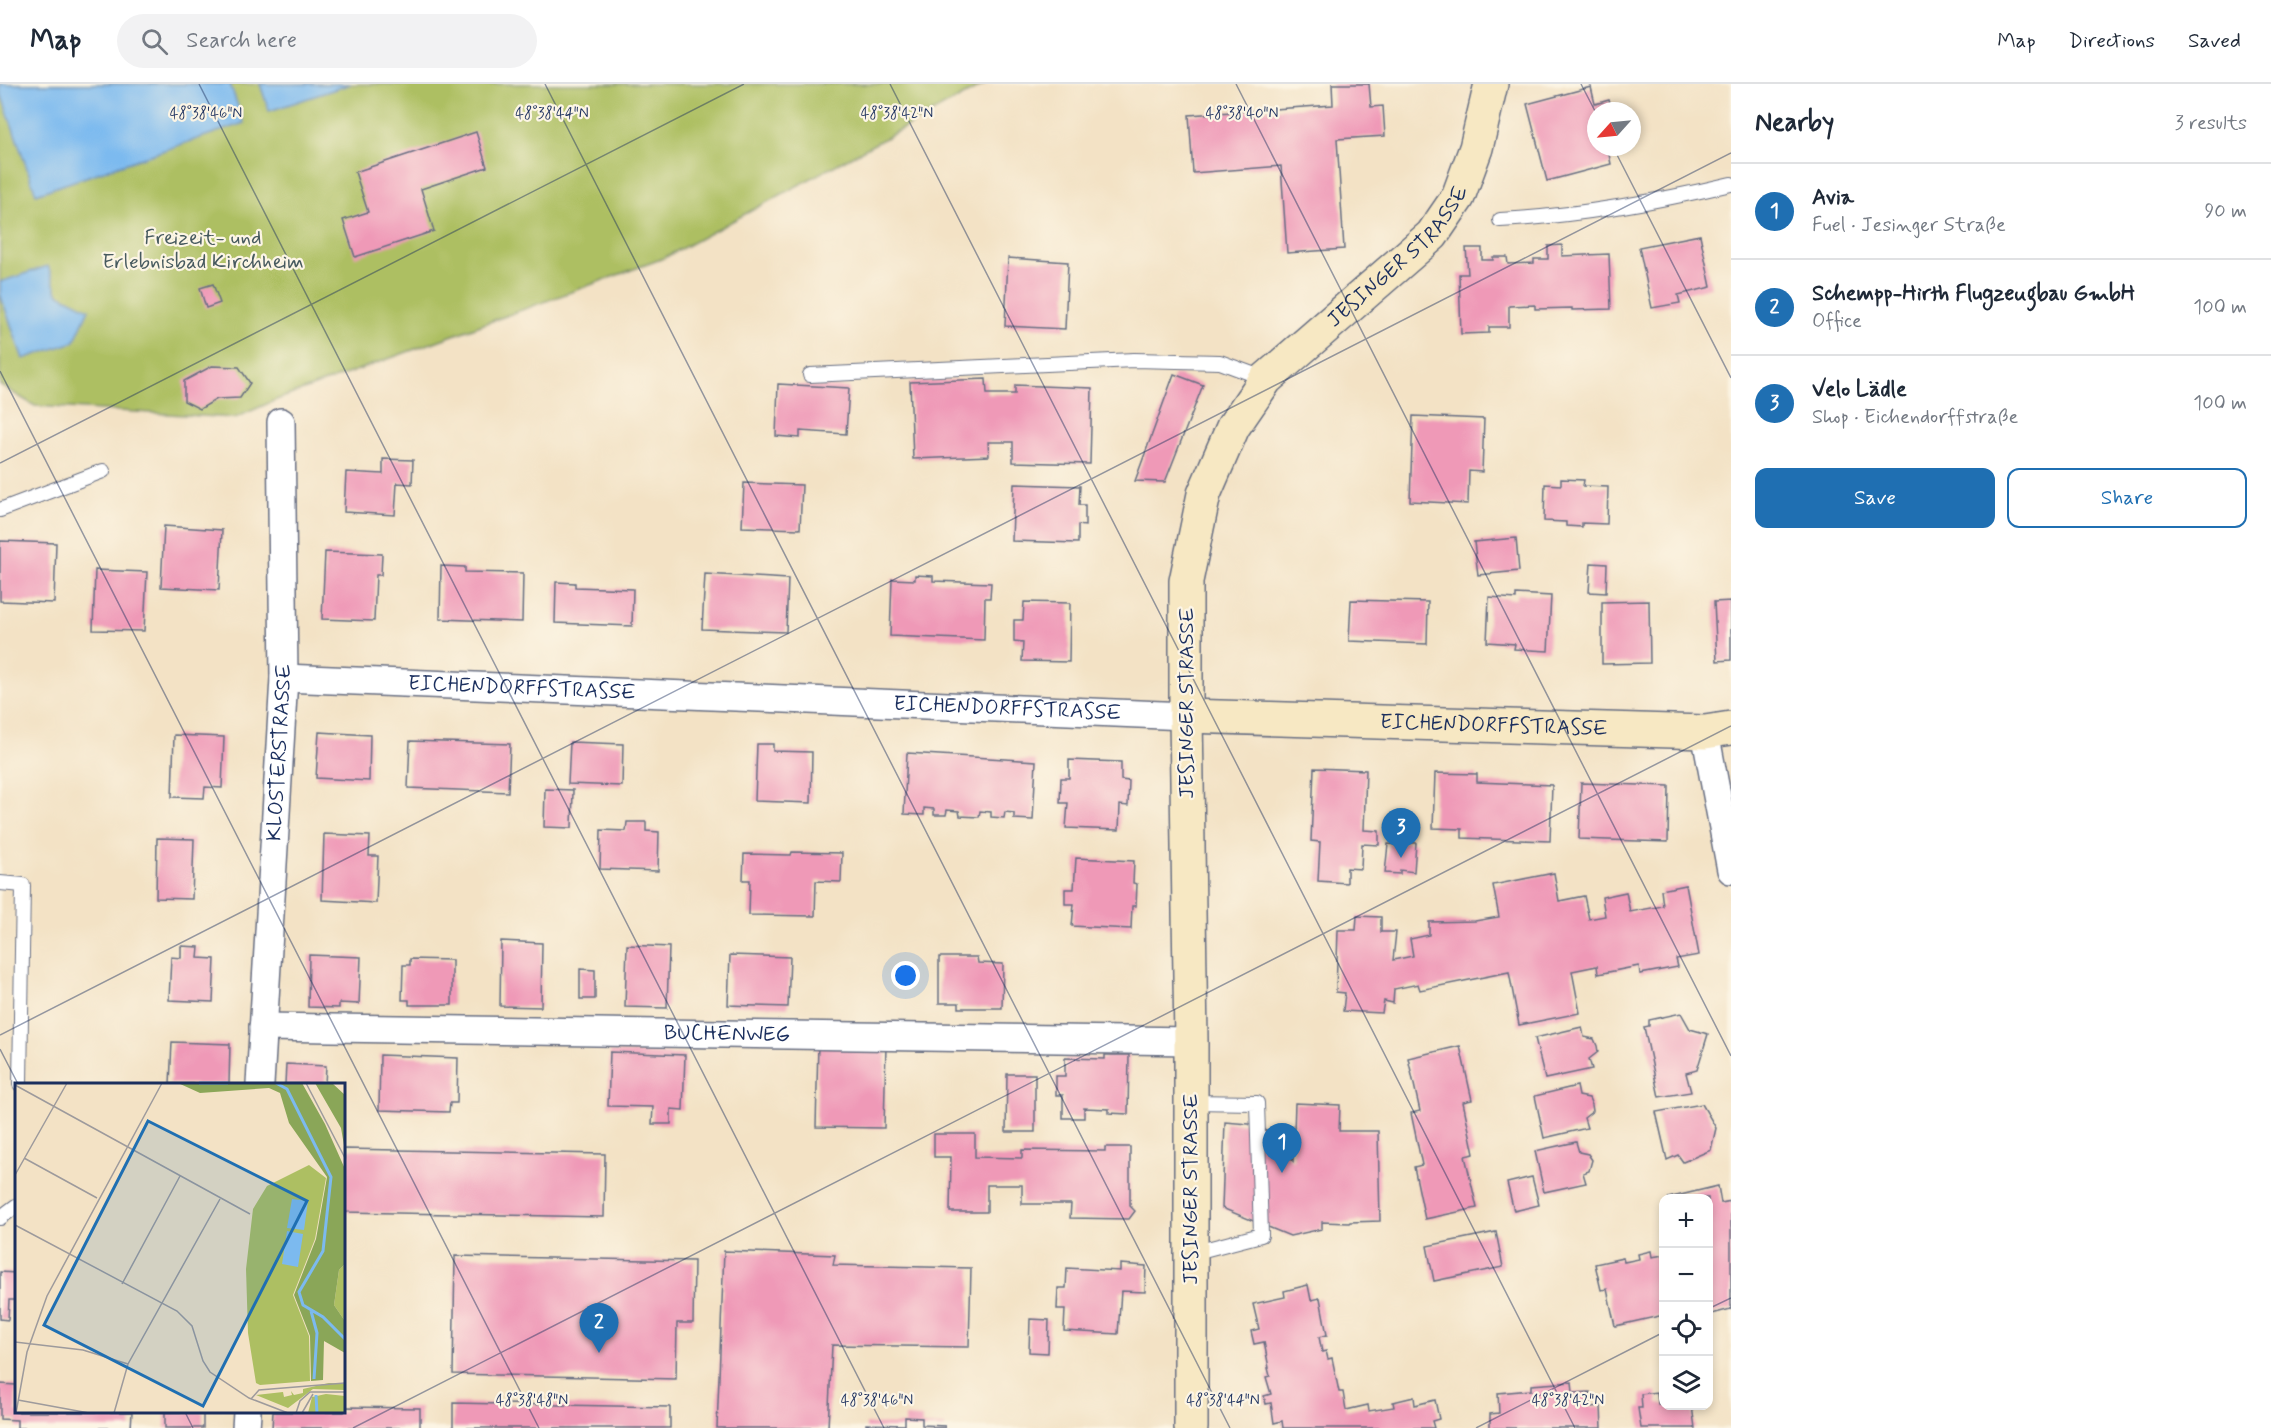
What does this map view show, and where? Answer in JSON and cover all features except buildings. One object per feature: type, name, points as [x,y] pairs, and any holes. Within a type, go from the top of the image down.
[{"type":"main road","name":"JESINGER STRASSE","points":[[1191,1428],[1191,1041],[1185,716],[1186,581],[1204,494],[1233,427],[1266,379],[1432,235],[1458,196],[1476,148],[1491,84]]},
{"type":"main road","name":"EICHENDORFFSTRASSE","points":[[1185,716],[1718,730]]},
{"type":"street","name":"KLOSTERSTRASSE","points":[[260,1083],[284,678],[280,422]]},
{"type":"street","name":"EICHENDORFFSTRASSE","points":[[284,678],[1185,716]]},
{"type":"street","points":[[1718,730],[1731,870]]},
{"type":"street","name":"BUCHENWEG","points":[[263,1027],[1191,1041]]},
{"type":"street","points":[[246,1428],[247,1413]]},
{"type":"lane","points":[[1500,220],[1553,218],[1680,196],[1731,184]]},
{"type":"lane","points":[[810,375],[1134,360],[1220,362],[1266,379]]},
{"type":"lane","points":[[0,510],[103,471]]},
{"type":"lane","points":[[0,883],[23,885],[20,1083]]},
{"type":"lane","points":[[1191,1102],[1257,1103],[1261,1235],[1192,1252]]},
{"type":"lane","points":[[0,1218],[15,1207]]},
{"type":"green space","name":"Freizeit- und Erlebnisbad Kirchheim","points":[[0,84],[985,84],[664,258],[276,400],[235,418],[35,406],[0,385]]},
{"type":"water","points":[[0,84],[230,84],[244,123],[36,194],[0,91]]},
{"type":"water","points":[[260,84],[351,84],[269,111]]},
{"type":"water","points":[[48,266],[57,293],[89,309],[74,342],[23,359],[0,294],[0,282]]},
{"type":"place","name":"Velo Lädle","points":[[1401,858]]},
{"type":"place","name":"Avia","points":[[1282,1173]]},
{"type":"place","name":"Schempp-Hirth Flugzeugbau GmbH","points":[[599,1353]]}]
